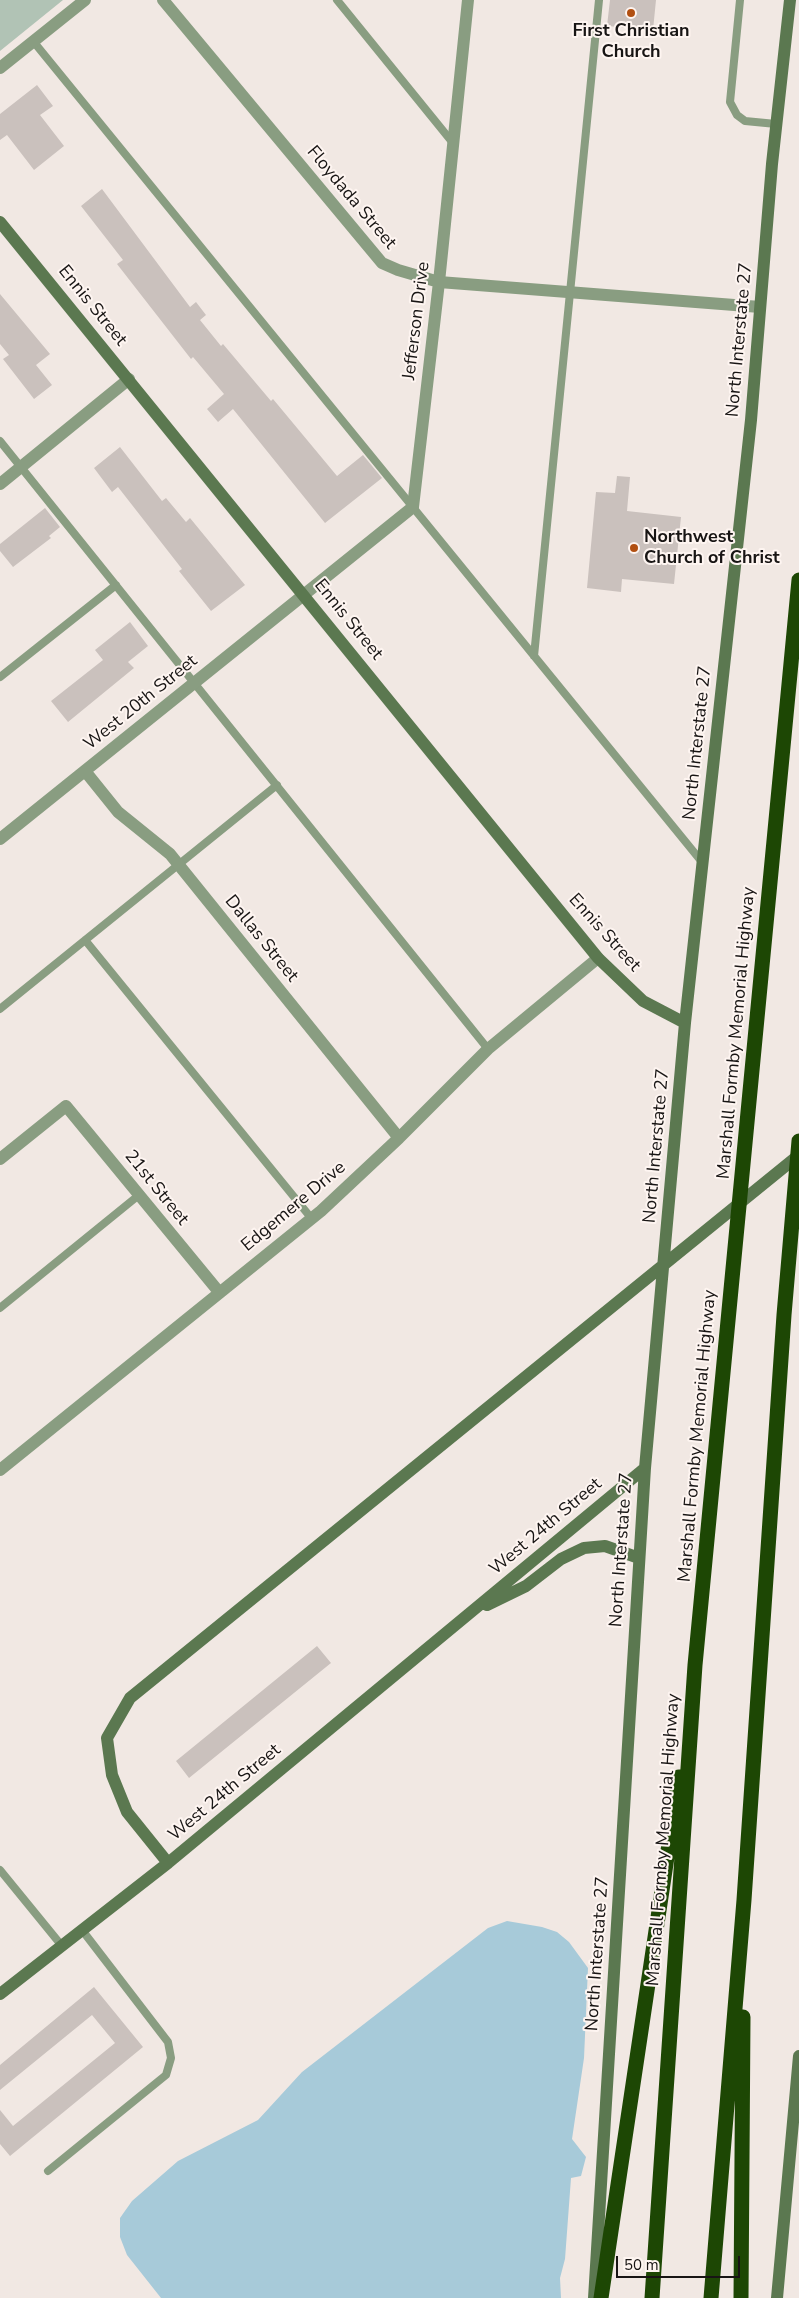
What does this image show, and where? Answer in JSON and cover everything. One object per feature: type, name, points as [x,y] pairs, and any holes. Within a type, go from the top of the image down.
[{"type":"highway","name":"Marshall Formby Memorial Highway","points":[[652,2298],[695,1665],[799,580]]},
{"type":"highway","points":[[711,2298],[744,1900],[784,1315],[799,1141]]},
{"type":"highway","points":[[601,2298],[695,1665]]},
{"type":"highway","points":[[741,2298],[744,1900]]},
{"type":"main road","name":"North Interstate 27","points":[[594,2298],[645,1468],[685,1023],[750,430],[776,124],[790,0]]},
{"type":"main road","name":"Ennis Street","points":[[0,222],[305,595],[598,958],[643,1001],[685,1023]]},
{"type":"main road","points":[[168,1863],[127,1812],[112,1776],[107,1738],[130,1698],[799,1155]]},
{"type":"main road","name":"West 24th Street","points":[[0,1994],[168,1863],[645,1468]]},
{"type":"main road","name":"West 24th Street","points":[[469,1613],[526,1586],[566,1556],[584,1548],[605,1546],[639,1558]]},
{"type":"main road","points":[[777,2298],[799,2056]]},
{"type":"street","points":[[0,68],[85,0]]},
{"type":"street","name":"Floydada Street","points":[[163,0],[382,263],[398,270],[439,282],[760,307]]},
{"type":"street","name":"Jefferson Drive","points":[[413,507],[439,282],[468,0]]},
{"type":"street","points":[[0,484],[129,379]]},
{"type":"street","points":[[305,595],[413,507]]},
{"type":"street","name":"West 20th Street","points":[[0,839],[305,595]]},
{"type":"street","name":"Dallas Street","points":[[85,771],[118,812],[170,854],[399,1138]]},
{"type":"street","name":"Edgemere Drive","points":[[0,1470],[312,1219],[399,1138],[488,1049],[598,958]]},
{"type":"street","name":"21st Street","points":[[0,1159],[66,1106],[219,1292]]},
{"type":"lane","points":[[337,0],[454,143]]},
{"type":"lane","points":[[534,656],[599,0]]},
{"type":"lane","points":[[740,0],[730,102],[737,115],[745,121],[776,124]]},
{"type":"lane","points":[[33,41],[702,862]]},
{"type":"lane","points":[[0,441],[488,1049]]},
{"type":"lane","points":[[0,678],[116,585]]},
{"type":"lane","points":[[0,1009],[277,785]]},
{"type":"lane","points":[[85,940],[312,1219]]},
{"type":"lane","points":[[0,1308],[139,1196]]},
{"type":"lane","points":[[0,1870],[62,1946]]},
{"type":"lane","points":[[48,2171],[166,2075],[171,2058],[168,2042],[82,1930]]},
{"type":"green space","points":[[0,0],[63,0],[0,51]]},
{"type":"water","points":[[507,1921],[542,1927],[557,1932],[569,1942],[588,1968],[584,2058],[572,2139],[586,2157],[581,2176],[571,2178],[565,2259],[560,2278],[561,2298],[161,2298],[127,2255],[120,2237],[120,2218],[132,2201],[178,2161],[258,2120],[302,2072],[488,1928]]},
{"type":"building","name":"First Christian Church","points":[[610,0],[656,0],[653,30],[607,26]]},
{"type":"building","points":[[37,85],[53,106],[40,115],[64,146],[34,170],[7,135],[0,140],[0,114]]},
{"type":"building","points":[[102,189],[190,307],[196,302],[206,315],[200,320],[221,346],[223,344],[271,401],[273,399],[337,476],[363,455],[382,478],[325,523],[233,409],[218,422],[207,409],[224,394],[193,357],[191,359],[117,264],[123,260],[81,206]]},
{"type":"building","points":[[0,294],[50,354],[36,365],[52,385],[34,399],[3,359],[9,355],[0,344]]},
{"type":"building","points":[[120,447],[162,501],[166,498],[186,522],[190,518],[245,585],[211,611],[179,571],[182,569],[118,487],[112,492],[94,468]]},
{"type":"building","name":"Northwest Church of Christ","points":[[617,476],[630,477],[627,511],[681,517],[674,584],[622,579],[621,592],[587,588],[596,492],[615,493]]},
{"type":"building","points":[[45,508],[60,527],[49,536],[51,538],[13,567],[0,551],[0,544]]},
{"type":"building","points":[[130,622],[148,646],[128,662],[134,668],[68,722],[51,701],[103,660],[95,650]]},
{"type":"building","points":[[317,1646],[331,1663],[189,1778],[176,1761]]},
{"type":"building","points":[[94,1987],[143,2047],[10,2156],[0,2144],[0,2110],[13,2126],[115,2043],[92,2015],[0,2090],[0,2065]]},
{"type":"place","name":"First Christian Church","points":[[631,13]]},
{"type":"place","name":"Northwest Church of Christ","points":[[634,548]]}]
